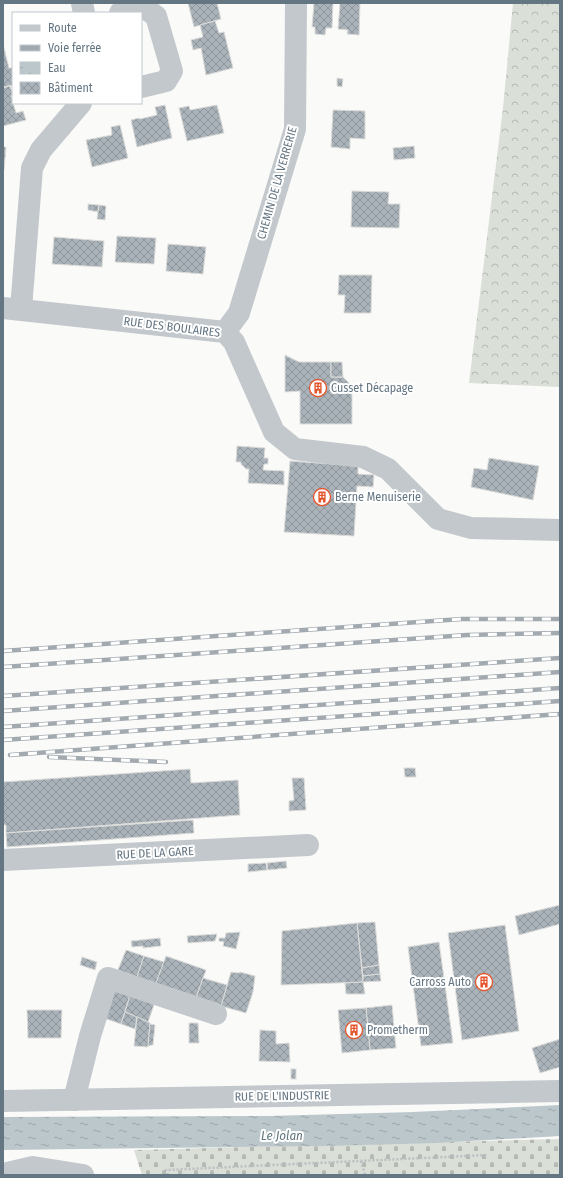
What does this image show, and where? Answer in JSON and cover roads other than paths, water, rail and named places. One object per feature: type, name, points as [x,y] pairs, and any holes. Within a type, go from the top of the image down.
[{"type":"street","name":"CHEMIN DE LA VERRERIE","points":[[225,332],[239,313],[295,129],[296,3]]},
{"type":"street","points":[[124,12],[143,7],[156,16],[172,71],[166,81],[142,87]]},
{"type":"street","points":[[12,309],[32,168],[41,150],[79,104]]},
{"type":"street","name":"RUE DES BOULAIRES","points":[[12,309],[225,332],[234,342],[274,432],[295,449],[363,457],[382,466],[388,469],[438,518],[472,528],[560,530]]},
{"type":"street","name":"RUE DE LA GARE","points":[[3,860],[308,845]]},
{"type":"street","points":[[74,1100],[90,1036],[108,978],[216,1014]]},
{"type":"street","name":"RUE DE L'INDUSTRIE","points":[[3,1101],[560,1091]]},
{"type":"street","points":[[3,1174],[33,1167],[83,1175]]},
{"type":"water","name":"Le Jolan","points":[[560,1105],[560,1136],[436,1143],[324,1146],[3,1150],[3,1117],[269,1116],[413,1112]]},
{"type":"railway","points":[[3,651],[462,619],[560,619]]},
{"type":"railway","points":[[3,667],[467,635],[560,633]]},
{"type":"railway","points":[[3,696],[560,658]]},
{"type":"railway","points":[[3,711],[560,672]]},
{"type":"railway","points":[[3,727],[560,688]]},
{"type":"railway","points":[[3,740],[560,701]]},
{"type":"railway","points":[[10,755],[560,714]]},
{"type":"railway","points":[[49,757],[166,762]]},
{"type":"place","name":"Cusset Décapage","points":[[318,388]]},
{"type":"place","name":"Berne Menuiserie","points":[[322,497]]},
{"type":"place","name":"Carross Auto","points":[[484,982]]},
{"type":"place","name":"Prometherm","points":[[354,1030]]}]
